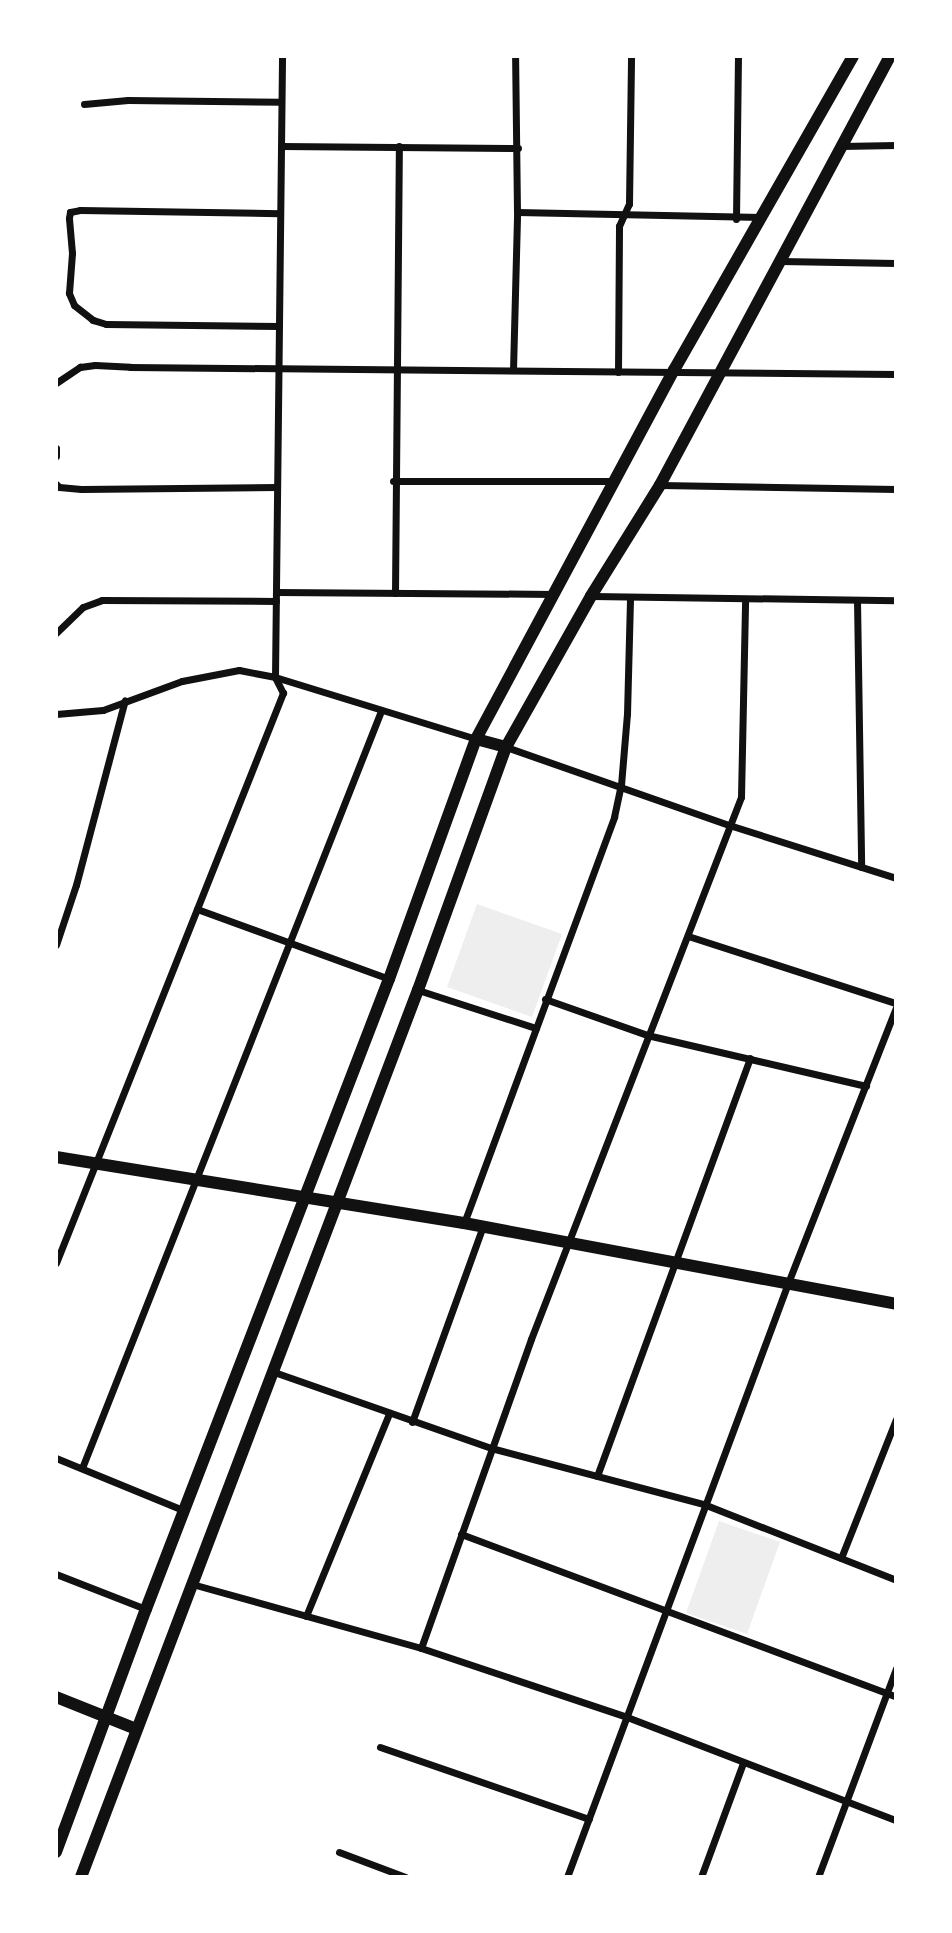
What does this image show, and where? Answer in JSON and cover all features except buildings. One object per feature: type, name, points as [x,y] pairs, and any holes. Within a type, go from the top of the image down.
[{"type":"street","points":[[56,1264],[283,693],[275,677],[282,56]]},
{"type":"street","points":[[513,370],[518,148],[515,56]]},
{"type":"street","points":[[618,372],[619,226],[629,204],[631,56]]},
{"type":"street","points":[[736,219],[738,56]]},
{"type":"street","points":[[56,1852],[61,1824],[185,1511],[389,979],[476,739],[674,370],[853,56]]},
{"type":"street","points":[[81,1877],[418,990],[506,747],[591,596],[660,485],[890,56]]},
{"type":"street","points":[[84,104],[128,100],[281,102]]},
{"type":"street","points":[[840,146],[896,145]]},
{"type":"street","points":[[281,146],[518,148]]},
{"type":"street","points":[[395,593],[393,481],[399,146]]},
{"type":"street","points":[[279,326],[106,324],[93,320],[75,305],[69,293],[72,253],[69,218],[71,212],[80,210],[281,213]]},
{"type":"street","points":[[517,212],[736,219],[762,217]]},
{"type":"street","points":[[780,261],[896,263]]},
{"type":"street","points":[[56,383],[68,373],[88,366],[896,374]]},
{"type":"street","points":[[56,448],[56,457]]},
{"type":"street","points":[[393,481],[616,481]]},
{"type":"street","points":[[56,484],[65,489],[277,487]]},
{"type":"street","points":[[660,485],[896,489]]},
{"type":"street","points":[[276,592],[554,594]]},
{"type":"street","points":[[591,596],[896,600]]},
{"type":"street","points":[[464,1223],[614,817],[621,785],[630,597]]},
{"type":"street","points":[[56,633],[83,607],[102,600],[276,601]]},
{"type":"street","points":[[421,1648],[491,1448],[647,1035],[741,797],[745,600]]},
{"type":"street","points":[[857,600],[861,867]]},
{"type":"street","points":[[56,702],[57,714],[103,710],[125,699],[182,681],[239,670],[275,677],[506,747],[729,825],[896,878]]},
{"type":"street","points":[[56,945],[76,885],[125,699]]},
{"type":"street","points":[[82,1468],[381,711]]},
{"type":"street","points":[[197,909],[389,979]]},
{"type":"street","points":[[567,1877],[896,1005],[688,936]]},
{"type":"street","points":[[418,990],[536,1028]]},
{"type":"street","points":[[545,999],[647,1035],[866,1086]]},
{"type":"street","points":[[597,1476],[750,1058]]},
{"type":"street","points":[[56,1157],[483,1226],[896,1304]]},
{"type":"street","points":[[412,1422],[483,1226]]},
{"type":"street","points":[[274,1372],[491,1448],[706,1504],[896,1580]]},
{"type":"street","points":[[306,1616],[389,1414]]},
{"type":"street","points":[[841,1558],[896,1419]]},
{"type":"street","points":[[56,1458],[185,1511]]},
{"type":"street","points":[[461,1534],[896,1697]]},
{"type":"street","points":[[56,1574],[146,1609]]},
{"type":"street","points":[[191,1584],[421,1648],[627,1717],[896,1820]]},
{"type":"street","points":[[819,1877],[896,1668]]},
{"type":"street","points":[[56,1697],[136,1729]]},
{"type":"street","points":[[380,1747],[589,1819]]},
{"type":"street","points":[[701,1877],[743,1763]]},
{"type":"street","points":[[339,1852],[405,1877]]},
{"type":"shaded area","points":[[477,904],[562,934],[532,1017],[447,987]]},
{"type":"shaded area","points":[[719,1521],[780,1542],[747,1634],[686,1613]]}]
